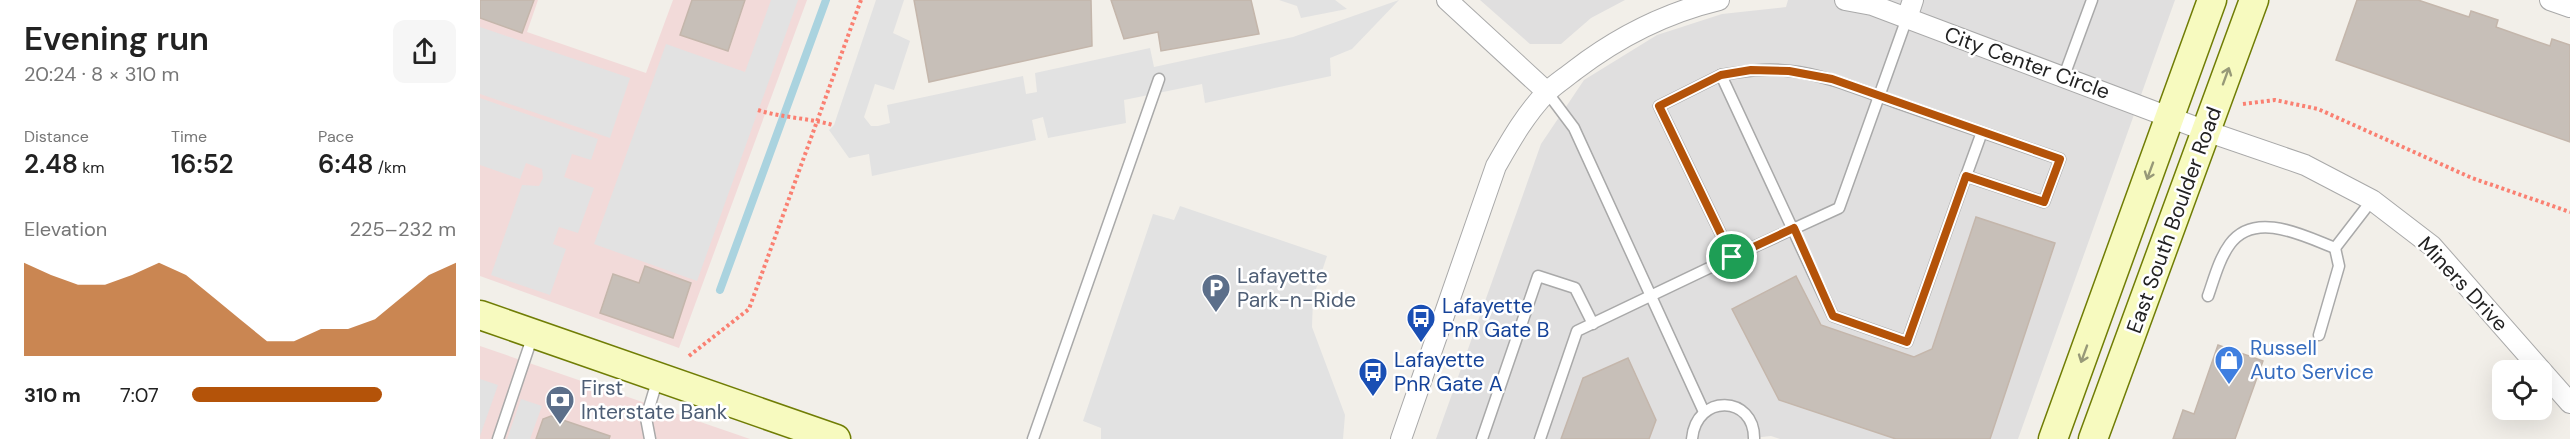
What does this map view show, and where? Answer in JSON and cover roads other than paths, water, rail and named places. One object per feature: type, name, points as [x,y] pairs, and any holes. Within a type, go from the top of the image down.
[{"type":"main road","name":"East South Boulder Road","points":[[2053,439],[2212,0]]},
{"type":"main road","name":"East South Boulder Road","points":[[2093,439],[2214,134],[2254,0]]},
{"type":"main road","points":[[480,315],[836,439]]},
{"type":"street","points":[[1447,0],[1547,92]]},
{"type":"street","points":[[1401,439],[1496,166],[1519,126],[1547,92],[1589,60],[1642,26],[1685,8],[1719,0]]},
{"type":"street","name":"City Center Circle","points":[[1845,0],[1910,9],[2064,76],[2214,134]]},
{"type":"street","points":[[2550,0],[2570,7]]},
{"type":"street","name":"Miners Drive","points":[[2214,134],[2306,165],[2372,200],[2432,246],[2570,403]]},
{"type":"lane","points":[[2064,76],[2092,0]]},
{"type":"lane","points":[[1540,439],[1577,331],[1839,208],[1910,9]]},
{"type":"lane","points":[[1732,257],[1659,106],[1721,75],[1751,70],[1789,71],[1832,79],[2060,159],[2044,202],[1966,176]]},
{"type":"lane","points":[[1721,75],[1833,316],[1907,342],[1982,132]]},
{"type":"lane","points":[[1033,439],[1159,79]]},
{"type":"lane","points":[[1547,92],[1574,128],[1704,412]]},
{"type":"lane","points":[[2335,248],[2372,200]]},
{"type":"lane","points":[[2208,296],[2230,243],[2246,231],[2264,226],[2296,233],[2335,248]]},
{"type":"lane","points":[[2319,335],[2339,266],[2335,248]]},
{"type":"lane","points":[[1482,439],[1538,276],[1575,288],[1593,324]]},
{"type":"lane","points":[[498,439],[533,334]]},
{"type":"lane","points":[[650,439],[646,418],[658,378]]},
{"type":"lane","points":[[1692,439],[1697,419],[1704,412],[1722,405],[1741,411],[1753,427],[1754,439]]},
{"type":"waterway","points":[[720,290],[826,0]]},
{"type":"place","name":"Lafayette Park-n-Ride","points":[[1216,314]]},
{"type":"place","name":"Lafayette PnR Gate B","points":[[1421,344]]},
{"type":"place","name":"Russell Auto Service","points":[[2229,386]]},
{"type":"place","name":"Lafayette PnR Gate A","points":[[1373,398]]},
{"type":"place","name":"First Interstate Bank","points":[[560,426]]}]
